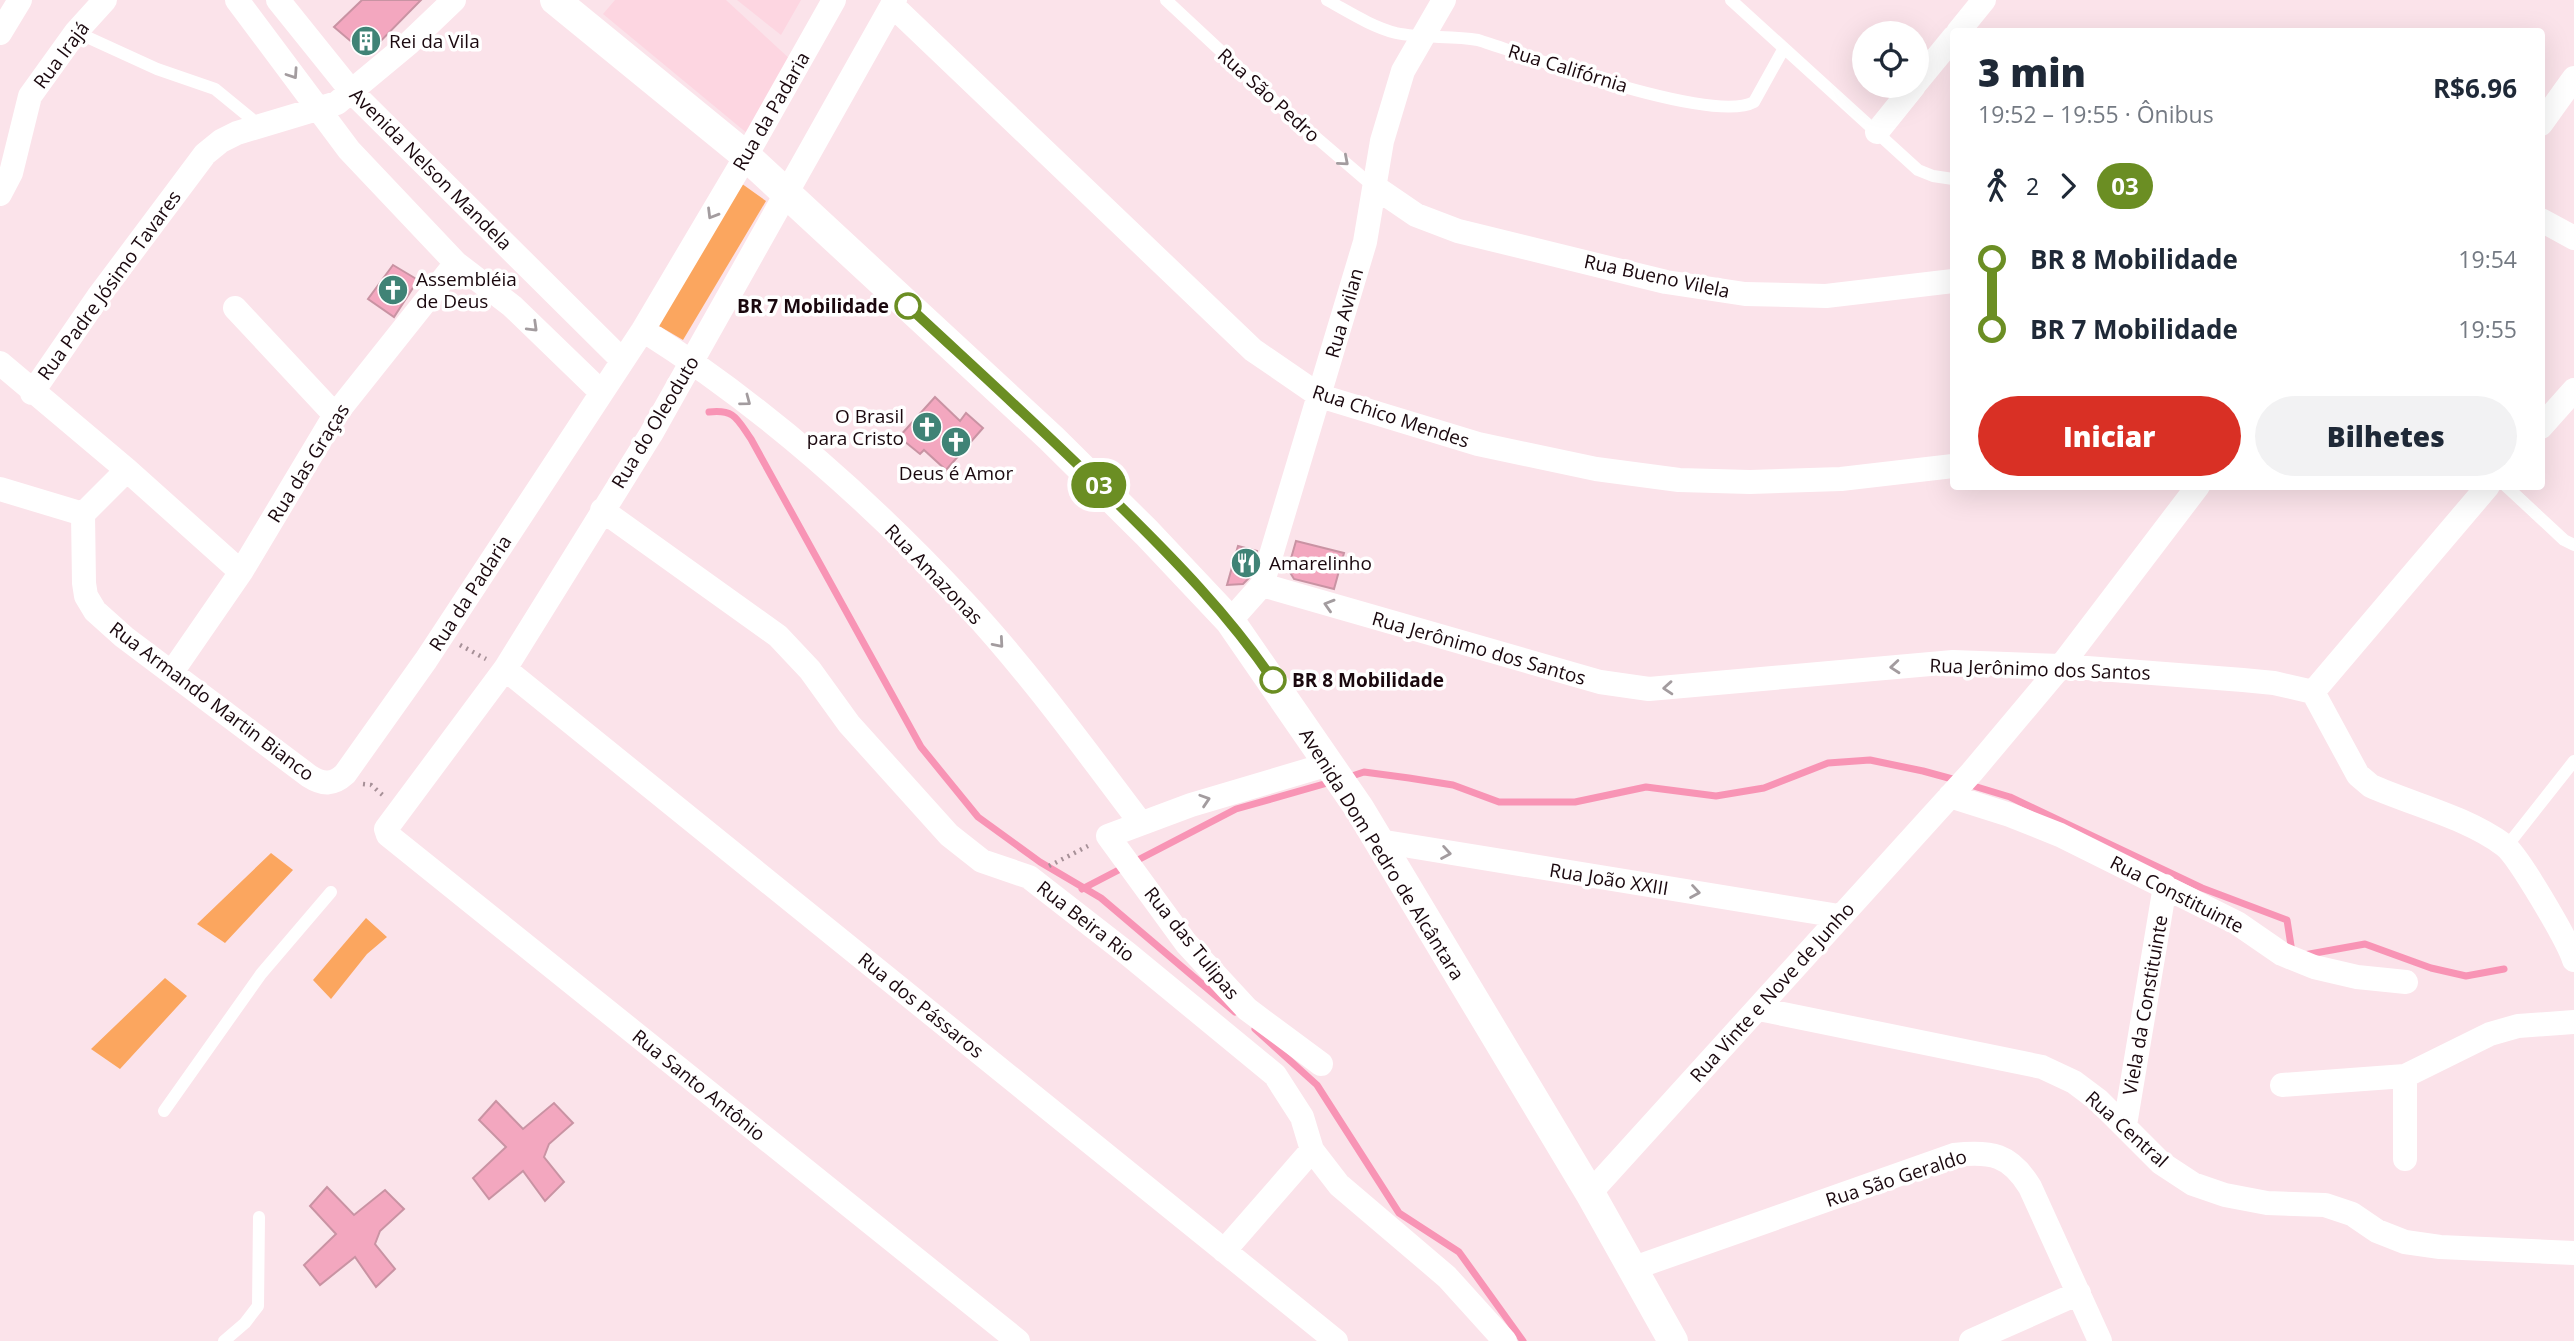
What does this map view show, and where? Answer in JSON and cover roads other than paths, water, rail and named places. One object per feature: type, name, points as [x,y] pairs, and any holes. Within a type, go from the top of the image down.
[{"type":"street","points":[[0,33],[20,0]]},
{"type":"street","name":"Rua Irajá","points":[[0,194],[11,173],[30,96],[76,32],[105,0]]},
{"type":"street","name":"Avenida Nelson Mandela","points":[[237,0],[349,150],[456,263],[512,306],[600,391]]},
{"type":"street","name":"Rua Padre Jósimo Tavares","points":[[241,572],[127,470],[32,393],[205,154],[221,141],[259,125],[337,103],[454,0]]},
{"type":"street","name":"Avenida Dom Pedro de Alcântara","points":[[555,0],[746,156],[1051,439],[1147,533],[1230,621],[1359,808],[1590,1193],[1673,1341]]},
{"type":"street","name":"Rua da Padaria","points":[[643,330],[834,0]]},
{"type":"street","name":"Rua Avilan","points":[[1230,621],[1262,585],[1365,243],[1382,141],[1403,71],[1444,0]]},
{"type":"street","points":[[1961,28],[1984,0]]},
{"type":"street","name":"Rua do Oleoduto","points":[[387,825],[505,669],[651,434],[894,2]]},
{"type":"street","name":"Rua Chico Mendes","points":[[894,2],[1253,350],[1320,396],[1478,444],[1596,469],[1679,480],[1750,482],[1841,479],[1950,466]]},
{"type":"street","points":[[262,30],[290,5]]},
{"type":"street","name":"Avenida Nelson Mandela","points":[[290,5],[352,92],[622,360]]},
{"type":"street","points":[[1929,68],[1950,42]]},
{"type":"street","points":[[2545,118],[2574,78]]},
{"type":"street","points":[[1877,132],[1904,98]]},
{"type":"street","name":"Rua Bueno Vilela","points":[[1375,187],[1416,215],[1458,231],[1666,282],[1745,294],[1826,296],[1950,281]]},
{"type":"street","points":[[2545,222],[2574,238]]},
{"type":"street","name":"Rua das Graças","points":[[172,672],[241,572],[335,415],[456,263]]},
{"type":"street","points":[[235,308],[335,415]]},
{"type":"street","points":[[600,391],[643,330]]},
{"type":"street","name":"Rua Amazonas","points":[[643,330],[692,360],[792,436],[965,603],[1037,687],[1140,822]]},
{"type":"street","points":[[0,363],[32,393]]},
{"type":"street","points":[[2545,423],[2574,390]]},
{"type":"street","name":"Rua da Padaria","points":[[327,783],[345,774],[441,636],[600,391]]},
{"type":"street","points":[[0,489],[83,514],[127,470]]},
{"type":"street","name":"Rua Vinte e Nove de Junho","points":[[1590,1193],[1972,772],[2061,666],[2196,490]]},
{"type":"street","points":[[2485,490],[2313,692],[2358,775],[2371,786],[2470,826],[2507,846],[2573,953]]},
{"type":"street","name":"Rua Beira Rio","points":[[602,510],[778,636],[810,670],[849,724],[949,835],[982,861],[1029,877],[1275,1074],[1302,1117],[1312,1150],[1339,1185],[1447,1277],[1505,1341]]},
{"type":"street","name":"Rua Armando Martin Bianco","points":[[83,514],[84,583],[86,596],[95,611],[124,638],[309,776],[327,783]]},
{"type":"street","name":"Rua Jerônimo dos Santos","points":[[1262,585],[1600,682],[1649,689],[1953,662],[2061,666],[2264,682],[2313,692]]},
{"type":"street","name":"Rua dos Pássaros","points":[[505,669],[1336,1341]]},
{"type":"street","points":[[1140,822],[1333,769]]},
{"type":"street","name":"Rua Constituinte","points":[[1952,793],[2022,820],[2165,886],[2237,923],[2282,954],[2314,967],[2380,981],[2406,982]]},
{"type":"street","name":"Rua das Tulipas","points":[[1140,822],[1107,842],[1146,888],[1186,943],[1247,1009],[1321,1064]]},
{"type":"street","name":"Rua Santo Antônio","points":[[387,825],[388,835],[1018,1341]]},
{"type":"street","name":"Rua João XXIII","points":[[1379,841],[1839,916]]},
{"type":"street","name":"Viela da Constituinte","points":[[2125,1125],[2165,886]]},
{"type":"street","name":"Rua Central","points":[[1759,1009],[2042,1067],[2074,1082],[2125,1125],[2161,1163],[2193,1184],[2225,1195],[2267,1203],[2325,1205],[2352,1214],[2377,1231],[2405,1242],[2440,1247],[2574,1253]]},
{"type":"street","points":[[2282,1085],[2405,1076],[2490,1034],[2518,1026],[2574,1022]]},
{"type":"street","points":[[2405,1076],[2405,1159]]},
{"type":"street","points":[[1224,1251],[1312,1150]]},
{"type":"street","name":"Rua São Geraldo","points":[[1631,1269],[1954,1155],[1979,1153],[2000,1157],[2019,1168],[2099,1341]]},
{"type":"street","points":[[1971,1341],[2079,1293]]},
{"type":"lane","name":"Rua São Pedro","points":[[1166,0],[1283,109],[1375,187]]},
{"type":"lane","name":"Rua Califórnia","points":[[1326,0],[1380,28],[1399,34],[1456,35],[1478,40],[1686,102],[1736,107],[1754,102],[1784,48]]},
{"type":"lane","points":[[1731,0],[1918,170],[1950,179]]},
{"type":"lane","points":[[76,32],[157,69],[215,89],[259,125]]},
{"type":"lane","points":[[2510,490],[2564,540],[2574,545]]},
{"type":"lane","points":[[2507,846],[2574,761]]},
{"type":"lane","points":[[163,1111],[261,974],[331,892]]},
{"type":"lane","points":[[224,1341],[258,1306],[259,1217]]},
{"type":"waterway","points":[[709,412],[730,414],[751,439],[921,747],[978,817],[1040,862],[1101,898],[1235,1012]]},
{"type":"waterway","points":[[1346,778],[1364,772],[1409,778],[1453,785],[1499,802],[1575,802],[1646,787],[1716,796],[1764,788],[1828,763],[1870,760],[1956,780]]},
{"type":"waterway","points":[[1082,889],[1236,809],[1331,782]]},
{"type":"waterway","points":[[1967,784],[2010,797],[2202,888],[2287,920],[2292,952]]},
{"type":"waterway","points":[[2304,955],[2365,944],[2431,968],[2466,976],[2504,969]]},
{"type":"waterway","points":[[1255,1029],[1317,1085],[1399,1213],[1459,1252],[1523,1341]]},
{"type":"place","name":"Rei da Vila","points":[[366,41]]},
{"type":"place","name":"Assembléia de Deus","points":[[393,290]]},
{"type":"place","name":"BR 7 Mobilidade","points":[[908,306]]},
{"type":"place","name":"O Brasil para Cristo","points":[[927,427]]},
{"type":"place","name":"Deus é Amor","points":[[956,442]]},
{"type":"place","name":"Amarelinho","points":[[1246,563]]},
{"type":"place","name":"BR 8 Mobilidade","points":[[1273,680]]}]
